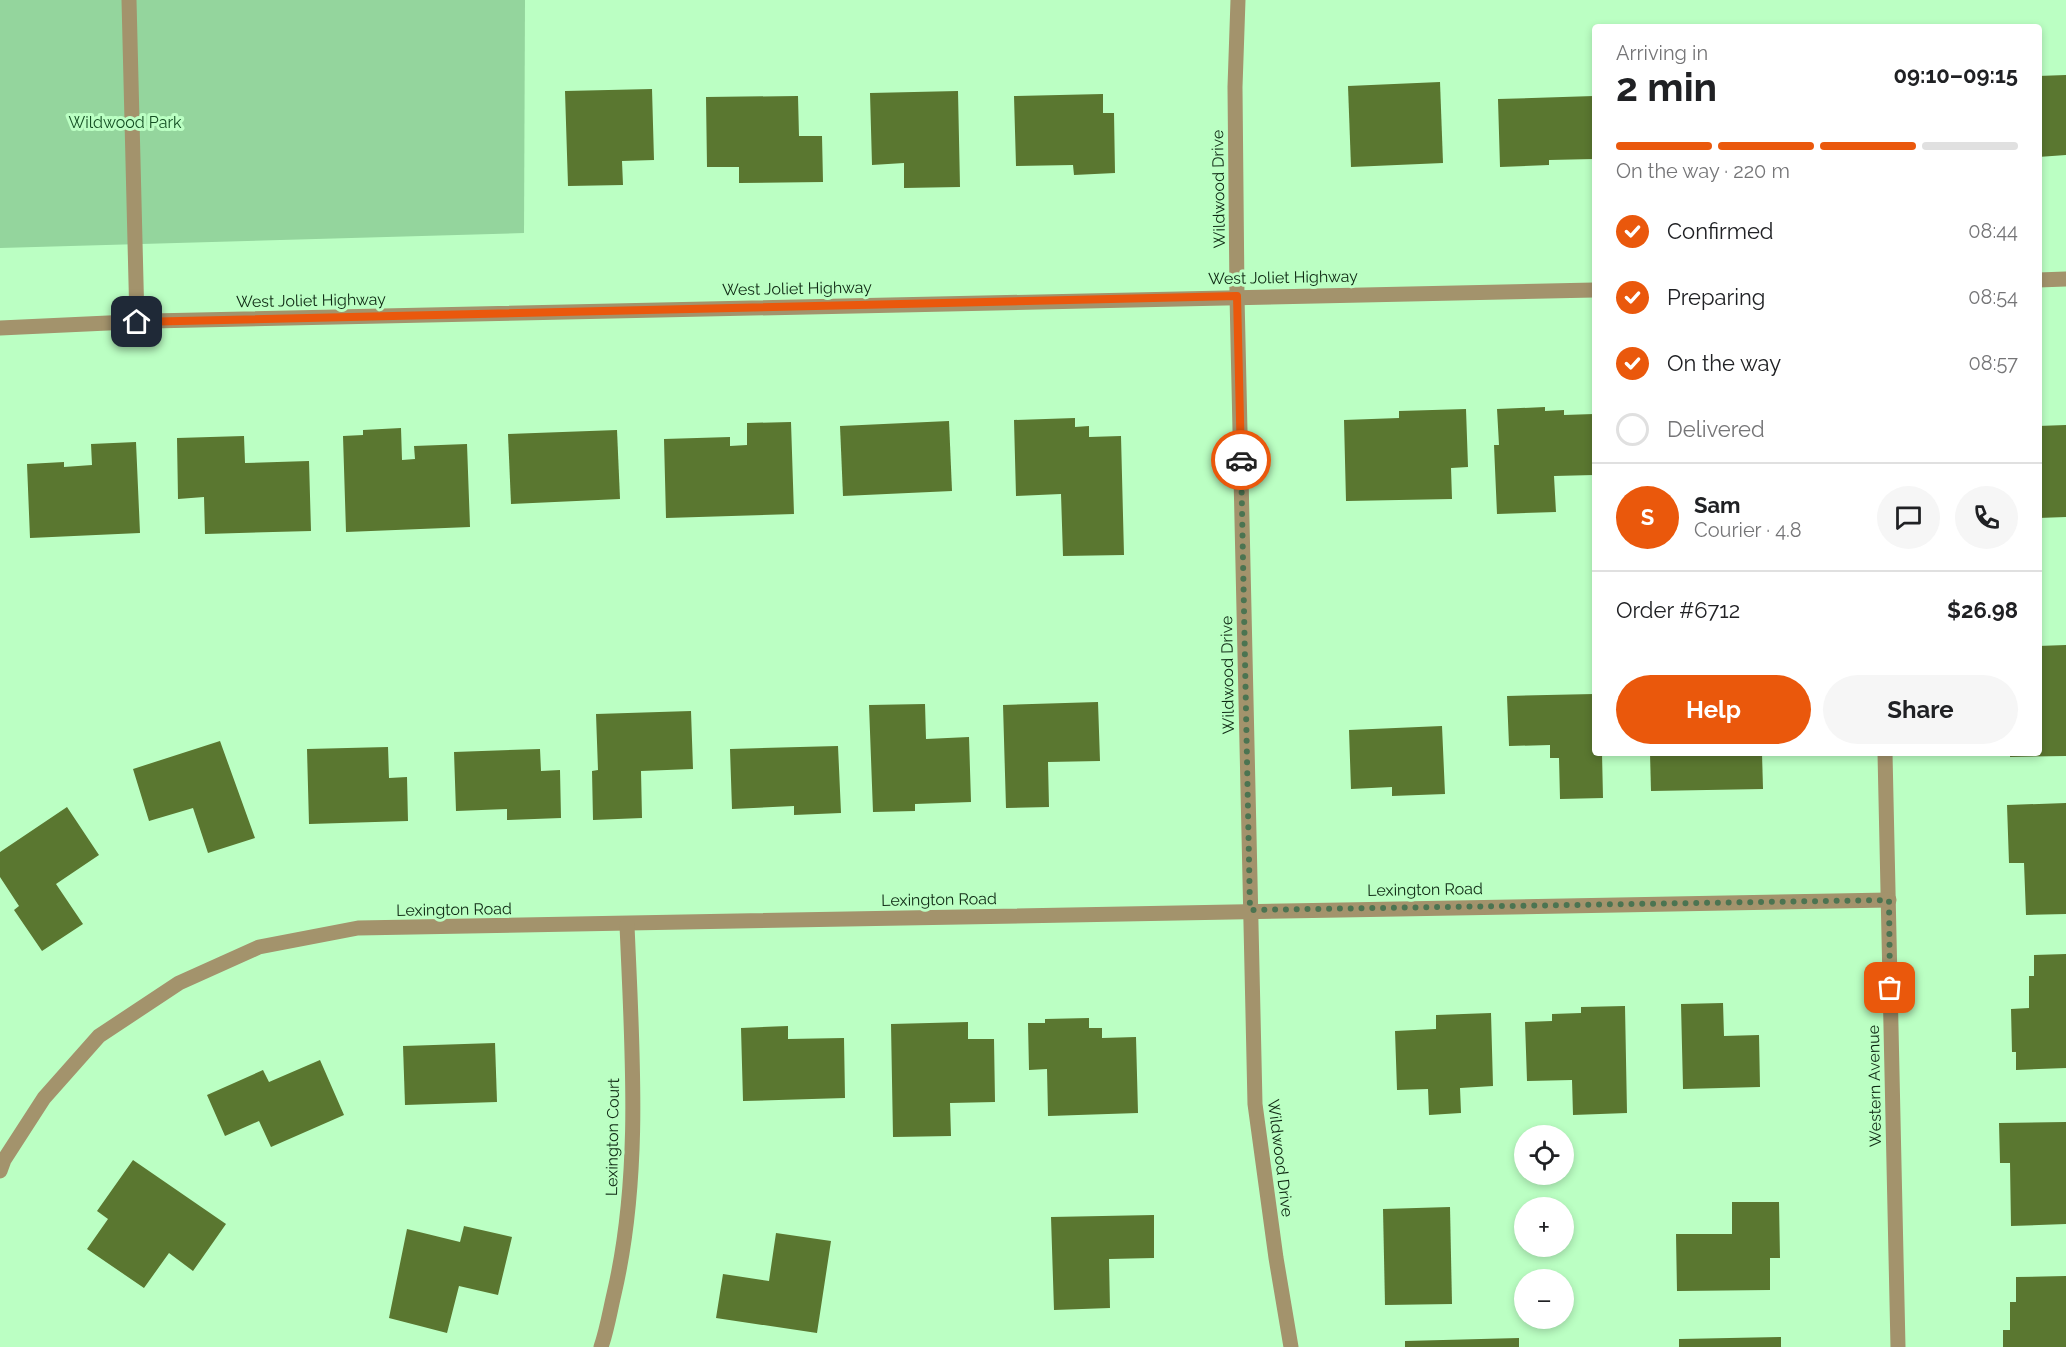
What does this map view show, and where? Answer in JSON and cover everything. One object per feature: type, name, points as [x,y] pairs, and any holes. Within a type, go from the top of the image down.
[{"type":"street","points":[[129,0],[137,322]]},
{"type":"street","name":"Wildwood Drive","points":[[1238,0],[1235,87],[1237,296],[1255,1104],[1291,1347]]},
{"type":"street","points":[[2042,280],[2066,279]]},
{"type":"street","name":"West Joliet Highway","points":[[0,328],[137,322],[1237,296],[1592,290]]},
{"type":"street","name":"Western Avenue","points":[[1885,756],[1898,1347]]},
{"type":"street","name":"Lexington Road","points":[[0,1171],[4,1160],[44,1098],[99,1036],[179,983],[259,947],[358,928],[627,925],[1250,910],[1889,900]]},
{"type":"street","name":"Lexington Court","points":[[600,1347],[618,1276],[629,1209],[632,1145],[627,925]]},
{"type":"green space","name":"Wildwood Park","points":[[0,0],[525,0],[524,233],[0,248]]},
{"type":"building","points":[[2066,75],[2066,155],[2042,157],[2042,76]]},
{"type":"building","points":[[1440,82],[1443,163],[1351,167],[1348,86]]},
{"type":"building","points":[[652,89],[654,160],[622,161],[623,185],[568,186],[565,91]]},
{"type":"building","points":[[958,91],[960,187],[904,188],[904,163],[872,165],[870,93]]},
{"type":"building","points":[[1103,94],[1103,113],[1114,113],[1115,173],[1074,175],[1073,165],[1016,166],[1014,96]]},
{"type":"building","points":[[798,96],[799,136],[822,136],[823,182],[739,183],[739,167],[707,167],[706,97]]},
{"type":"building","points":[[1592,96],[1592,159],[1549,160],[1549,165],[1500,167],[1498,99]]},
{"type":"building","points":[[1545,407],[1545,411],[1564,410],[1564,415],[1592,414],[1592,475],[1554,476],[1556,512],[1497,514],[1494,445],[1499,445],[1497,409]]},
{"type":"building","points":[[1466,409],[1468,467],[1451,468],[1452,499],[1346,501],[1344,420],[1399,418],[1399,411]]},
{"type":"building","points":[[1075,418],[1075,427],[1089,426],[1089,437],[1121,436],[1124,555],[1063,556],[1061,494],[1016,496],[1014,420]]},
{"type":"building","points":[[949,421],[952,491],[843,496],[840,426]]},
{"type":"building","points":[[791,422],[794,514],[666,518],[664,439],[730,437],[730,446],[747,445],[747,423]]},
{"type":"building","points":[[2066,425],[2066,517],[2042,518],[2042,426]]},
{"type":"building","points":[[401,428],[402,460],[415,459],[414,446],[467,444],[470,527],[346,532],[343,436],[363,435],[363,430]]},
{"type":"building","points":[[617,430],[620,499],[511,504],[508,434]]},
{"type":"building","points":[[244,436],[245,463],[309,461],[311,531],[205,534],[204,497],[178,499],[177,438]]},
{"type":"building","points":[[136,442],[140,533],[30,538],[27,464],[64,462],[64,467],[92,465],[91,444]]},
{"type":"building","points":[[2066,645],[2066,756],[2010,757],[2042,756],[2042,646]]},
{"type":"building","points":[[1592,694],[1592,756],[1602,756],[1603,798],[1560,799],[1559,758],[1550,758],[1550,745],[1509,746],[1507,696]]},
{"type":"building","points":[[1098,702],[1100,761],[1048,762],[1049,807],[1006,808],[1003,705]]},
{"type":"building","points":[[925,704],[926,739],[969,737],[971,802],[915,804],[915,811],[873,812],[869,705]]},
{"type":"building","points":[[691,711],[693,769],[641,771],[642,818],[593,820],[592,771],[598,770],[596,714]]},
{"type":"building","points":[[1442,726],[1445,794],[1392,796],[1392,787],[1351,789],[1349,730]]},
{"type":"building","points":[[220,741],[255,838],[208,853],[193,808],[149,821],[133,769]]},
{"type":"building","points":[[838,746],[841,813],[794,815],[794,806],[732,809],[730,749]]},
{"type":"building","points":[[388,747],[389,778],[407,777],[408,821],[309,824],[307,749]]},
{"type":"building","points":[[540,749],[541,771],[560,770],[561,818],[507,820],[507,809],[456,811],[454,752]]},
{"type":"building","points":[[1650,756],[1762,756],[1763,789],[1651,791]]},
{"type":"building","points":[[2066,803],[2066,914],[2026,915],[2024,863],[2009,863],[2007,805]]},
{"type":"building","points":[[67,807],[99,855],[56,884],[83,924],[42,951],[14,910],[19,906],[0,877],[0,852]]},
{"type":"building","points":[[2066,954],[2066,1068],[2016,1070],[2016,1052],[2012,1052],[2011,1009],[2029,1008],[2029,976],[2034,976],[2034,955]]},
{"type":"building","points":[[1723,1003],[1724,1036],[1759,1035],[1760,1087],[1683,1089],[1681,1004]]},
{"type":"building","points":[[1625,1006],[1627,1113],[1573,1115],[1572,1080],[1527,1081],[1525,1022],[1552,1021],[1552,1014],[1581,1013],[1581,1007]]},
{"type":"building","points":[[1491,1013],[1493,1086],[1460,1088],[1461,1113],[1429,1115],[1428,1089],[1397,1090],[1395,1031],[1436,1029],[1436,1015]]},
{"type":"building","points":[[1089,1018],[1089,1028],[1102,1028],[1102,1038],[1136,1037],[1138,1113],[1048,1116],[1047,1069],[1029,1070],[1028,1023],[1045,1023],[1045,1019]]},
{"type":"building","points":[[968,1022],[968,1039],[994,1039],[995,1102],[950,1103],[951,1136],[893,1137],[891,1024]]},
{"type":"building","points":[[788,1026],[788,1039],[844,1038],[845,1098],[743,1101],[741,1028]]},
{"type":"building","points":[[495,1043],[497,1102],[405,1105],[403,1046]]},
{"type":"building","points":[[320,1060],[344,1115],[271,1147],[259,1121],[225,1136],[207,1095],[263,1070],[269,1082]]},
{"type":"building","points":[[2066,1122],[2066,1224],[2011,1226],[2010,1163],[2000,1163],[1999,1123]]},
{"type":"building","points":[[133,1160],[226,1224],[193,1271],[169,1253],[144,1288],[87,1249],[108,1219],[97,1211]]},
{"type":"building","points":[[1732,1202],[1779,1202],[1780,1258],[1770,1258],[1770,1290],[1677,1291],[1676,1234],[1732,1234]]},
{"type":"building","points":[[1450,1207],[1452,1304],[1385,1305],[1383,1209]]},
{"type":"building","points":[[1154,1215],[1154,1258],[1109,1259],[1110,1308],[1054,1310],[1051,1217]]},
{"type":"building","points":[[464,1226],[512,1237],[498,1295],[459,1286],[447,1333],[389,1318],[407,1229],[460,1242]]},
{"type":"building","points":[[776,1233],[831,1241],[817,1333],[716,1318],[723,1274],[769,1281]]},
{"type":"building","points":[[2066,1276],[2066,1347],[2003,1347],[2003,1330],[2010,1330],[2010,1302],[2016,1302],[2016,1277]]},
{"type":"building","points":[[1781,1337],[1781,1347],[1679,1347],[1679,1339]]},
{"type":"building","points":[[1519,1338],[1519,1347],[1405,1347],[1405,1341]]},
{"type":"way so far","points":[[1241,460],[1250,910],[1889,900],[1890,988]]},
{"type":"route","points":[[137,322],[1237,296],[1241,460]]}]
